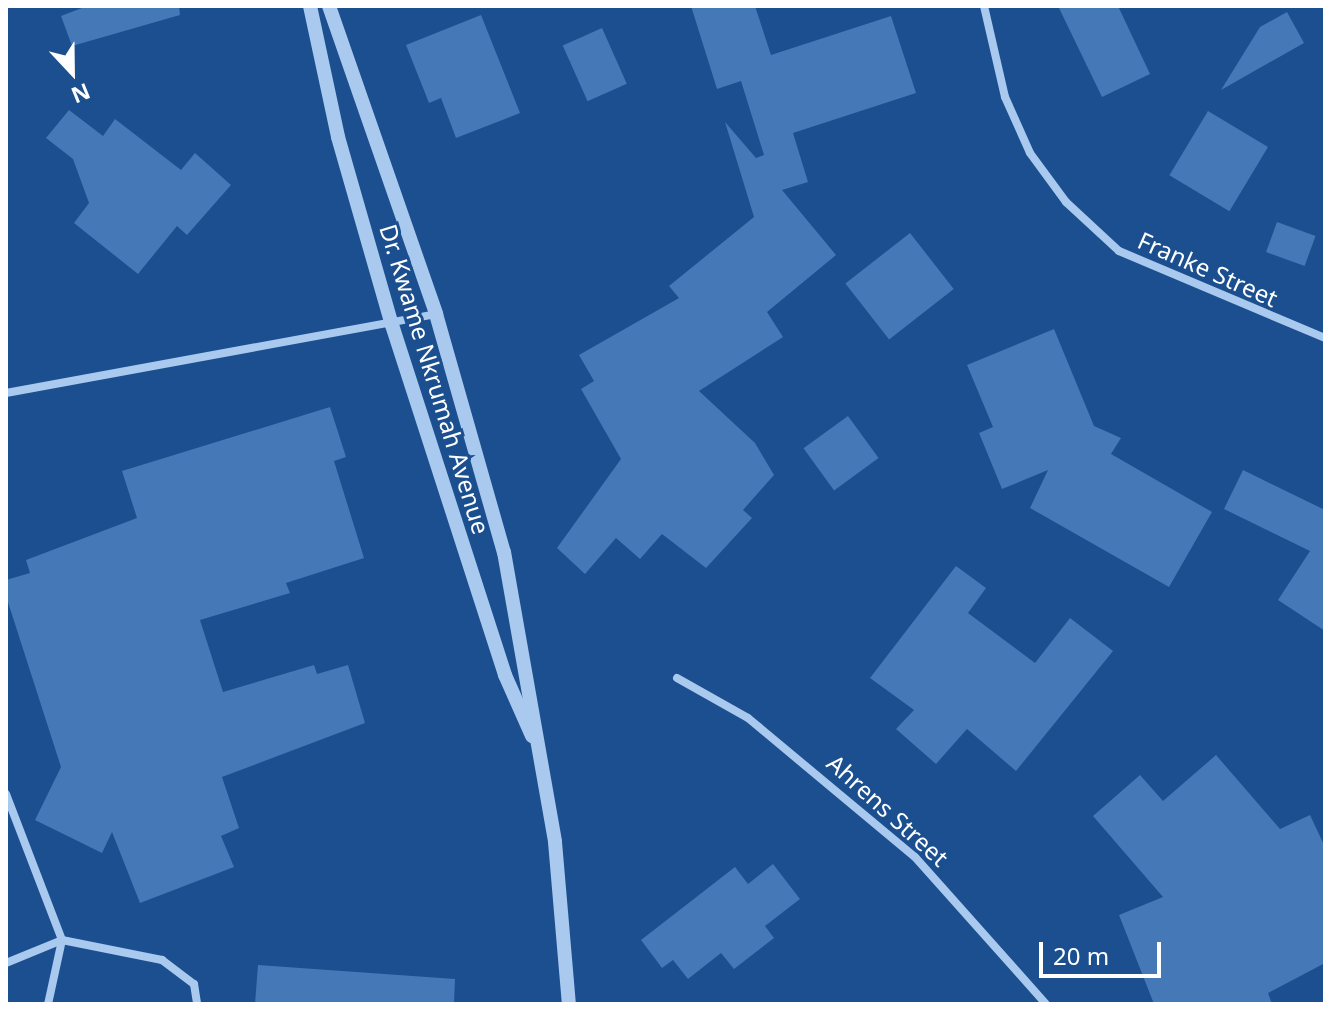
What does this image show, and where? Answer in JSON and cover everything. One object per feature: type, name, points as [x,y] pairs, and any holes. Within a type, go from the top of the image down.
[{"type":"street","name":"Dr. Kwame Nkrumah Avenue","points":[[310,6],[338,137],[392,325],[505,675],[542,758]]},
{"type":"street","name":"Dr. Kwame Nkrumah Avenue","points":[[329,6],[436,314],[504,552],[542,758],[569,1004]]},
{"type":"street","name":"Franke Street","points":[[984,6],[1005,97],[1030,153],[1066,202],[1119,251],[1325,338]]},
{"type":"street","points":[[6,393],[392,325],[436,314]]},
{"type":"street","name":"Ahrens Street","points":[[677,678],[748,718],[915,857],[1046,1004]]},
{"type":"street","points":[[6,794],[62,940],[48,1004]]},
{"type":"street","points":[[6,963],[62,940],[162,960],[194,984],[197,1004]]},
{"type":"building","points":[[87,6],[179,6],[180,15],[72,46],[61,16]]},
{"type":"building","points":[[691,6],[755,6],[771,55],[891,16],[916,93],[793,133],[808,182],[782,190],[836,255],[767,312],[783,337],[699,391],[755,443],[774,475],[743,510],[752,518],[706,568],[662,534],[640,559],[616,538],[585,574],[557,548],[621,459],[581,389],[594,381],[579,355],[679,298],[669,286],[754,217],[725,122],[756,158],[764,155],[741,81],[717,89]]},
{"type":"building","points":[[1058,6],[1118,6],[1150,74],[1102,97]]},
{"type":"building","points":[[1287,12],[1304,43],[1221,90],[1260,27]]},
{"type":"building","points":[[481,15],[520,113],[456,138],[441,98],[429,103],[406,45]]},
{"type":"building","points":[[602,28],[627,84],[588,101],[563,45]]},
{"type":"building","points":[[69,110],[103,136],[115,119],[181,170],[195,153],[231,185],[187,235],[177,226],[138,274],[74,223],[89,203],[73,159],[46,138]]},
{"type":"building","points":[[1208,111],[1268,147],[1229,211],[1169,175]]},
{"type":"building","points":[[1277,222],[1316,236],[1305,266],[1266,252]]},
{"type":"building","points":[[910,233],[954,289],[889,339],[845,283]]},
{"type":"building","points":[[1054,329],[1094,426],[1121,438],[1111,454],[1212,512],[1169,587],[1030,508],[1048,470],[1002,489],[979,433],[993,427],[967,365]]},
{"type":"building","points":[[330,407],[346,457],[334,461],[364,558],[286,583],[290,593],[200,620],[223,692],[314,665],[317,674],[348,665],[365,723],[222,777],[239,828],[221,836],[234,867],[140,903],[112,832],[102,853],[35,820],[61,767],[6,596],[6,580],[30,573],[26,560],[137,518],[122,471]]},
{"type":"building","points":[[848,416],[879,458],[834,490],[804,448]]},
{"type":"building","points":[[1243,470],[1325,510],[1325,631],[1278,600],[1310,551],[1224,509]]},
{"type":"building","points":[[956,566],[986,588],[968,613],[1035,663],[1070,618],[1113,651],[1016,771],[967,729],[936,764],[896,729],[914,710],[870,678]]},
{"type":"building","points":[[1216,755],[1280,829],[1310,815],[1325,847],[1325,963],[1268,993],[1272,1004],[1154,1004],[1119,915],[1163,897],[1093,816],[1140,775],[1163,801]]},
{"type":"building","points":[[773,864],[800,899],[765,926],[774,938],[734,969],[721,953],[688,979],[673,960],[662,968],[641,940],[735,867],[748,884]]},
{"type":"building","points":[[258,965],[455,979],[454,1004],[255,1004]]}]
